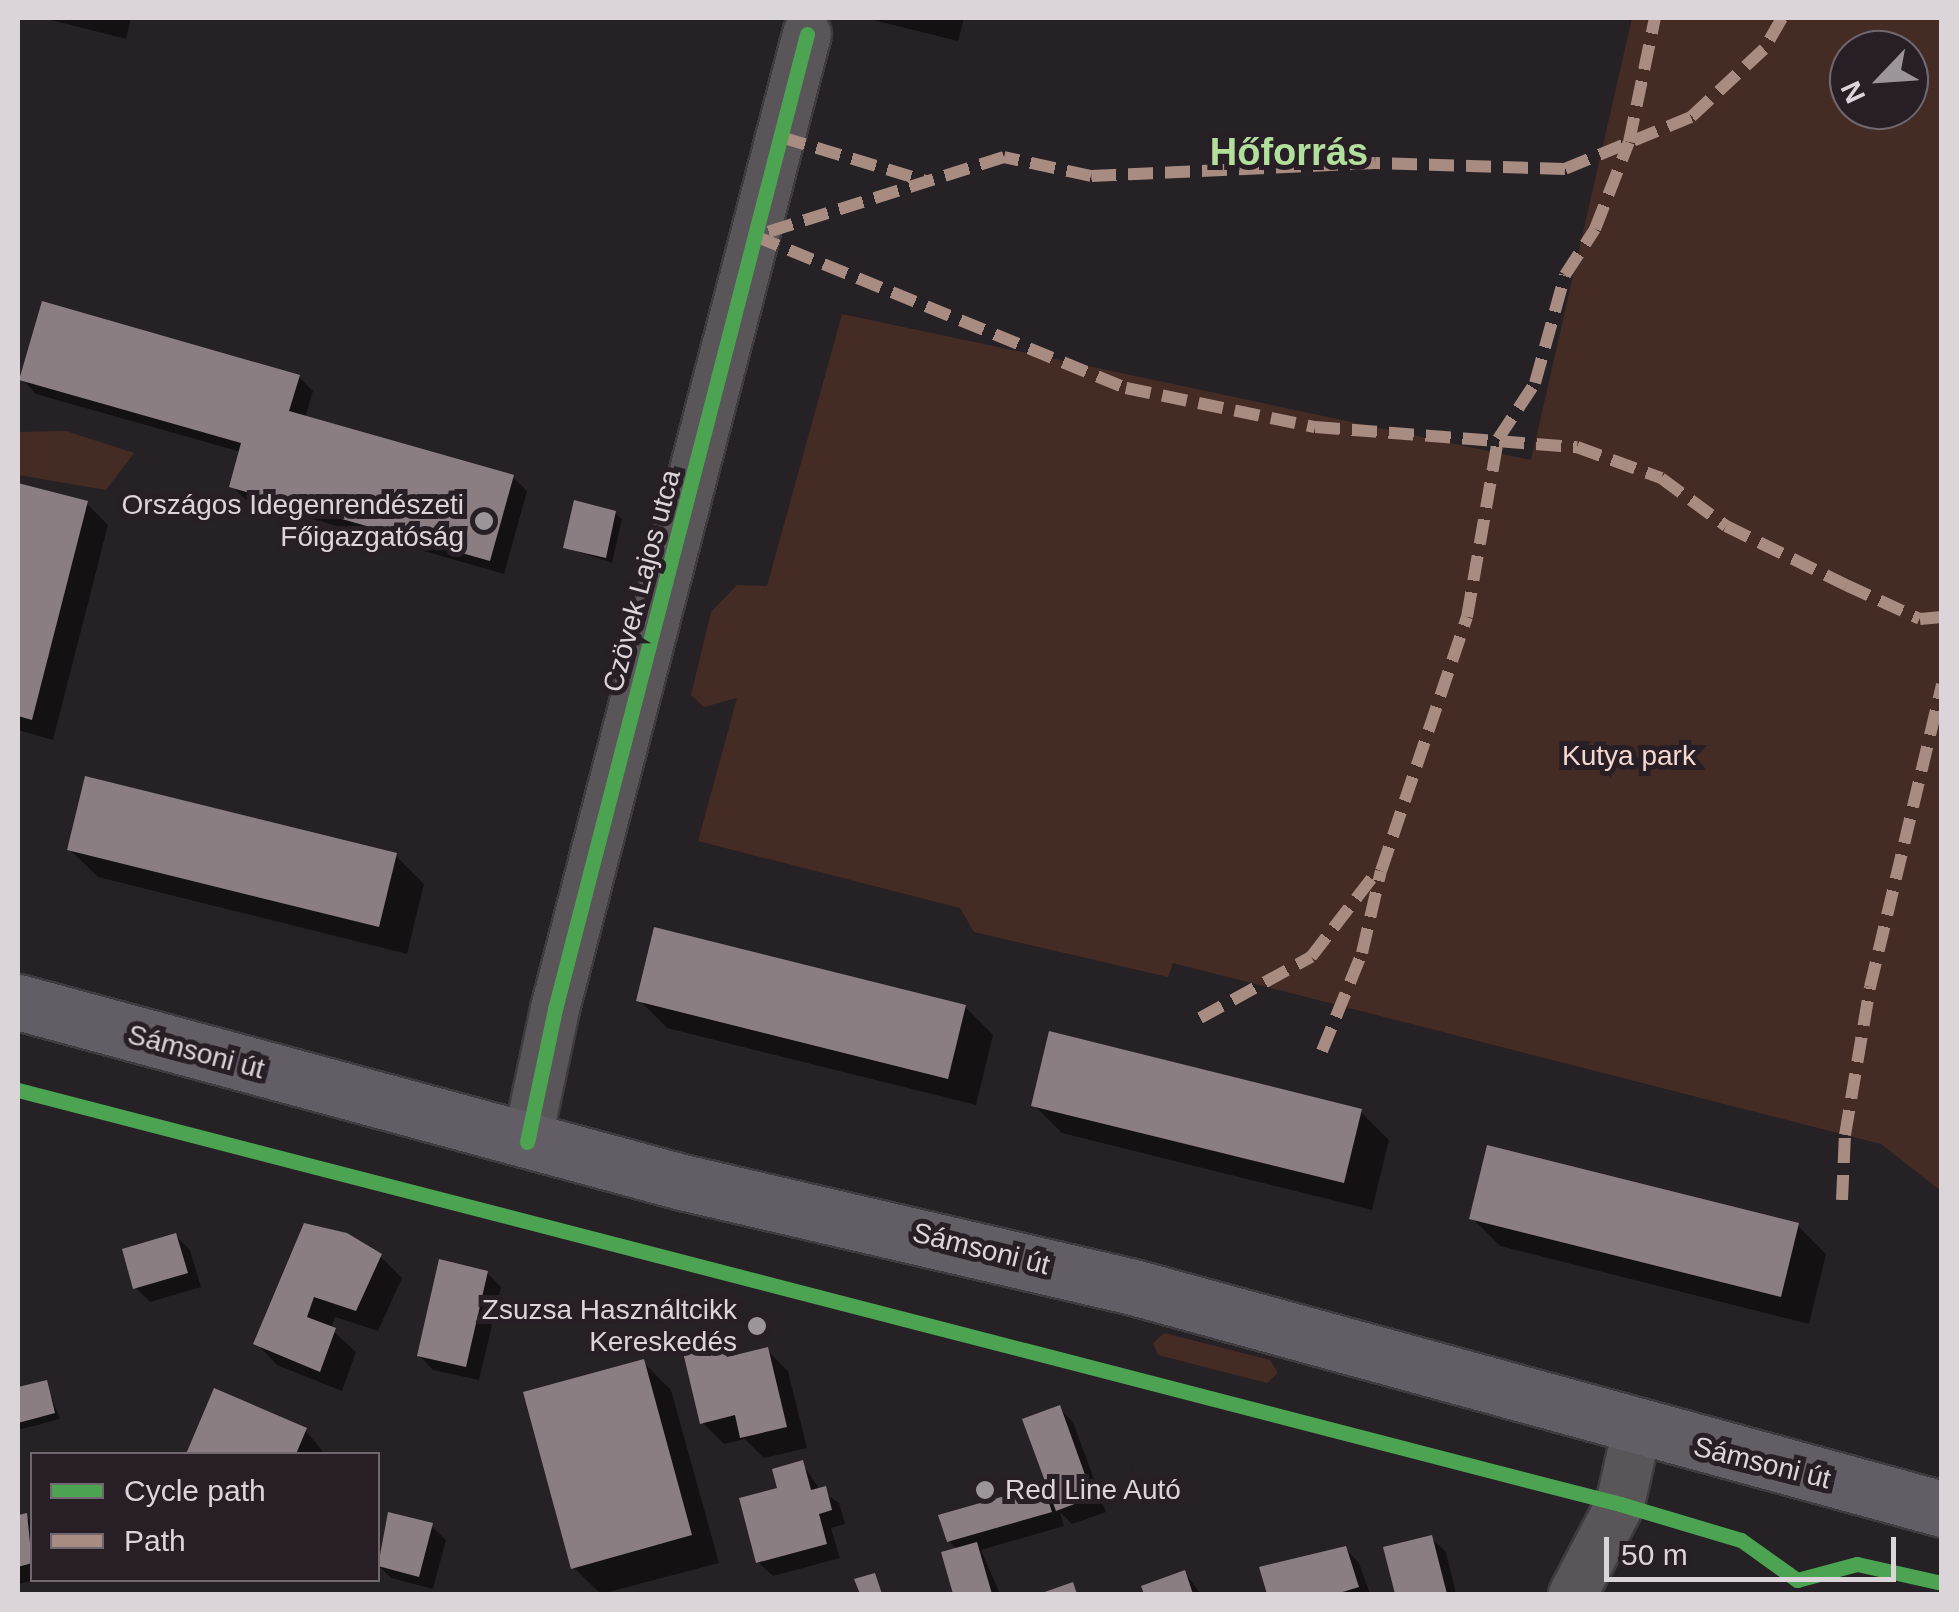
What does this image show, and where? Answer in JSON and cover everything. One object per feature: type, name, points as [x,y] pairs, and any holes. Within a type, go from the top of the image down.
[{"type":"main road","name":"Sámsoni út","points":[[18,1002],[527,1142],[1132,1287],[1637,1430],[1942,1509]]},
{"type":"street","name":"Czövek Lajos utca","points":[[527,1142],[555,1009],[807,34]]},
{"type":"street","points":[[1572,1594],[1620,1504],[1637,1430]]},
{"type":"green space","name":"Kutya park","points":[[1632,18],[1941,18],[1941,1191],[1881,1144],[1173,963],[1168,977],[974,932],[960,908],[698,841],[737,698],[704,707],[691,695],[711,612],[737,585],[767,586],[842,314],[1531,460]]},
{"type":"green space","points":[[66,431],[134,453],[106,490],[18,475],[18,432]]},
{"type":"green space","points":[[1164,1333],[1270,1360],[1278,1373],[1267,1383],[1158,1355],[1153,1343]]},
{"type":"building","name":"Országos Idegenrendészeti Főigazgatóság","points":[[42,301],[300,375],[289,411],[514,475],[490,561],[229,487],[241,443],[19,380]]},
{"type":"building","points":[[18,483],[88,501],[32,720],[18,716]]},
{"type":"building","points":[[574,500],[616,511],[606,558],[563,548]]},
{"type":"building","points":[[85,776],[397,853],[379,927],[67,850]]},
{"type":"building","points":[[654,927],[966,1005],[948,1079],[636,1001]]},
{"type":"building","points":[[1049,1031],[1362,1109],[1344,1183],[1031,1106]]},
{"type":"building","points":[[1487,1145],[1799,1223],[1781,1297],[1469,1219]]},
{"type":"building","points":[[304,1223],[347,1233],[382,1254],[356,1311],[314,1297],[307,1317],[336,1328],[320,1372],[253,1344]]},
{"type":"building","points":[[176,1233],[188,1273],[133,1289],[122,1249]]},
{"type":"building","points":[[439,1259],[488,1271],[466,1367],[417,1356]]},
{"type":"building","points":[[721,1334],[727,1357],[768,1347],[787,1427],[740,1438],[735,1415],[700,1424],[681,1344]]},
{"type":"building","points":[[644,1359],[692,1535],[571,1569],[523,1392]]},
{"type":"building","points":[[47,1380],[55,1413],[18,1423],[18,1387]]},
{"type":"building","points":[[214,1388],[307,1428],[297,1452],[187,1452]]},
{"type":"building","points":[[1060,1405],[1093,1497],[1056,1511],[1022,1419]]},
{"type":"building","points":[[803,1460],[811,1490],[826,1486],[832,1510],[819,1514],[827,1544],[756,1563],[739,1498],[777,1488],[772,1469]]},
{"type":"building","points":[[1043,1485],[1052,1512],[947,1542],[938,1515]]},
{"type":"building","points":[[388,1512],[433,1523],[419,1577],[380,1567]]},
{"type":"building","points":[[27,1513],[30,1564],[18,1567],[18,1515]]},
{"type":"building","points":[[1432,1535],[1447,1594],[1395,1594],[1383,1547]]},
{"type":"building","points":[[977,1542],[992,1594],[953,1594],[941,1552]]},
{"type":"building","points":[[1346,1546],[1359,1587],[1336,1594],[1267,1594],[1259,1567]]},
{"type":"building","points":[[1185,1570],[1193,1594],[1144,1594],[1141,1586]]},
{"type":"building","points":[[875,1573],[882,1594],[860,1594],[854,1579]]},
{"type":"building","points":[[1073,1582],[1077,1594],[1039,1594]]},
{"type":"marked path","points":[[1322,1051],[1362,953],[1381,871],[1467,617],[1498,439],[1535,383],[1565,275],[1595,229],[1629,142],[1655,18]]},
{"type":"marked path","points":[[1782,18],[1764,49],[1691,117],[1565,169],[1375,163],[1091,176],[1004,157],[755,236],[1126,388],[1315,427],[1577,447],[1661,478],[1726,526],[1846,585],[1920,619],[1942,617]]},
{"type":"marked path","points":[[781,137],[926,181]]},
{"type":"marked path","points":[[1842,1200],[1845,1135],[1870,987],[1942,684]]},
{"type":"marked path","points":[[1200,1018],[1311,957],[1375,874]]},
{"type":"cycle path","points":[[527,1142],[555,1009],[807,34]]},
{"type":"cycle path","points":[[18,1090],[1620,1504],[1741,1540],[1797,1580],[1857,1564],[1942,1583]]},
{"type":"place","name":"Országos Idegenrendészeti Főigazgatóság","points":[[484,521]]},
{"type":"place","name":"Zsuzsa Használtcikk Kereskedés","points":[[757,1326]]},
{"type":"place","name":"Red Line Autó","points":[[985,1490]]},
{"type":"district","name":"Hőforrás","points":[[1289,153]]}]
